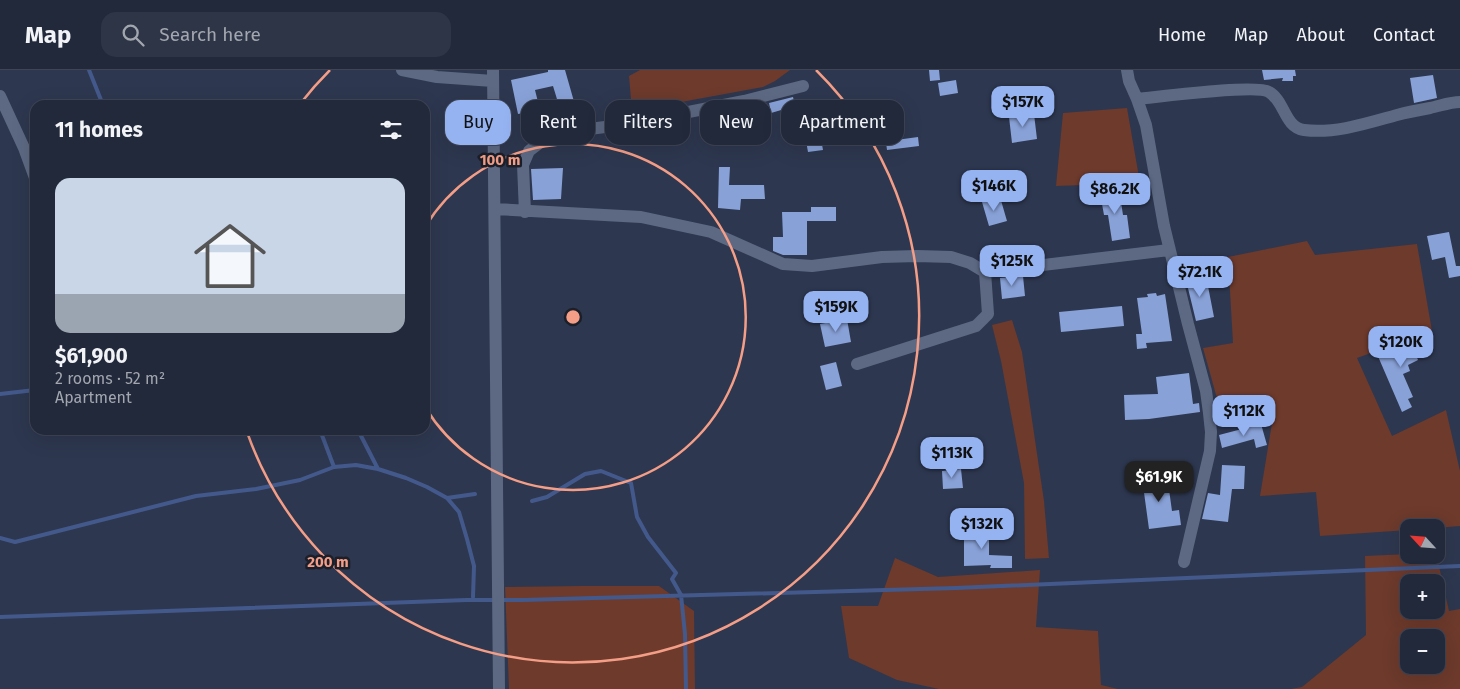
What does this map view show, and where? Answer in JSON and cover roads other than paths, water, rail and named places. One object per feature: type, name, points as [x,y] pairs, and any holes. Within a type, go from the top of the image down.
[{"type":"street","points":[[402,70],[437,77],[493,75],[499,689]]},
{"type":"street","points":[[1127,70],[1129,81],[1146,125],[1169,250],[1206,391],[1212,432],[1210,451],[1184,562]]},
{"type":"street","points":[[525,212],[523,165],[529,151],[551,134],[628,124],[744,101],[803,86]]},
{"type":"street","points":[[1137,99],[1240,90],[1262,90],[1270,92],[1293,125],[1302,130],[1324,130],[1376,121],[1460,102]]},
{"type":"street","points":[[0,96],[30,164]]},
{"type":"street","points":[[495,209],[641,217],[711,232],[783,264],[812,266],[882,258],[951,257],[970,263],[985,272],[1169,250]]},
{"type":"street","points":[[857,364],[976,326],[988,314],[985,272]]},
{"type":"waterway","points":[[89,70],[101,100]]},
{"type":"waterway","points":[[0,394],[30,391]]},
{"type":"waterway","points":[[322,435],[334,467]]},
{"type":"waterway","points":[[361,435],[378,469]]},
{"type":"waterway","points":[[0,538],[15,542],[196,496],[256,489],[300,480],[334,467],[356,465],[378,469],[406,478],[447,498],[459,512],[467,539],[474,566],[473,597]]},
{"type":"waterway","points":[[532,501],[547,497],[585,474],[601,471],[631,483],[637,517],[648,537],[676,573],[672,579],[681,595],[685,634],[686,689]]},
{"type":"waterway","points":[[447,498],[475,494]]},
{"type":"waterway","points":[[0,617],[467,600],[956,588],[1460,566]]}]
